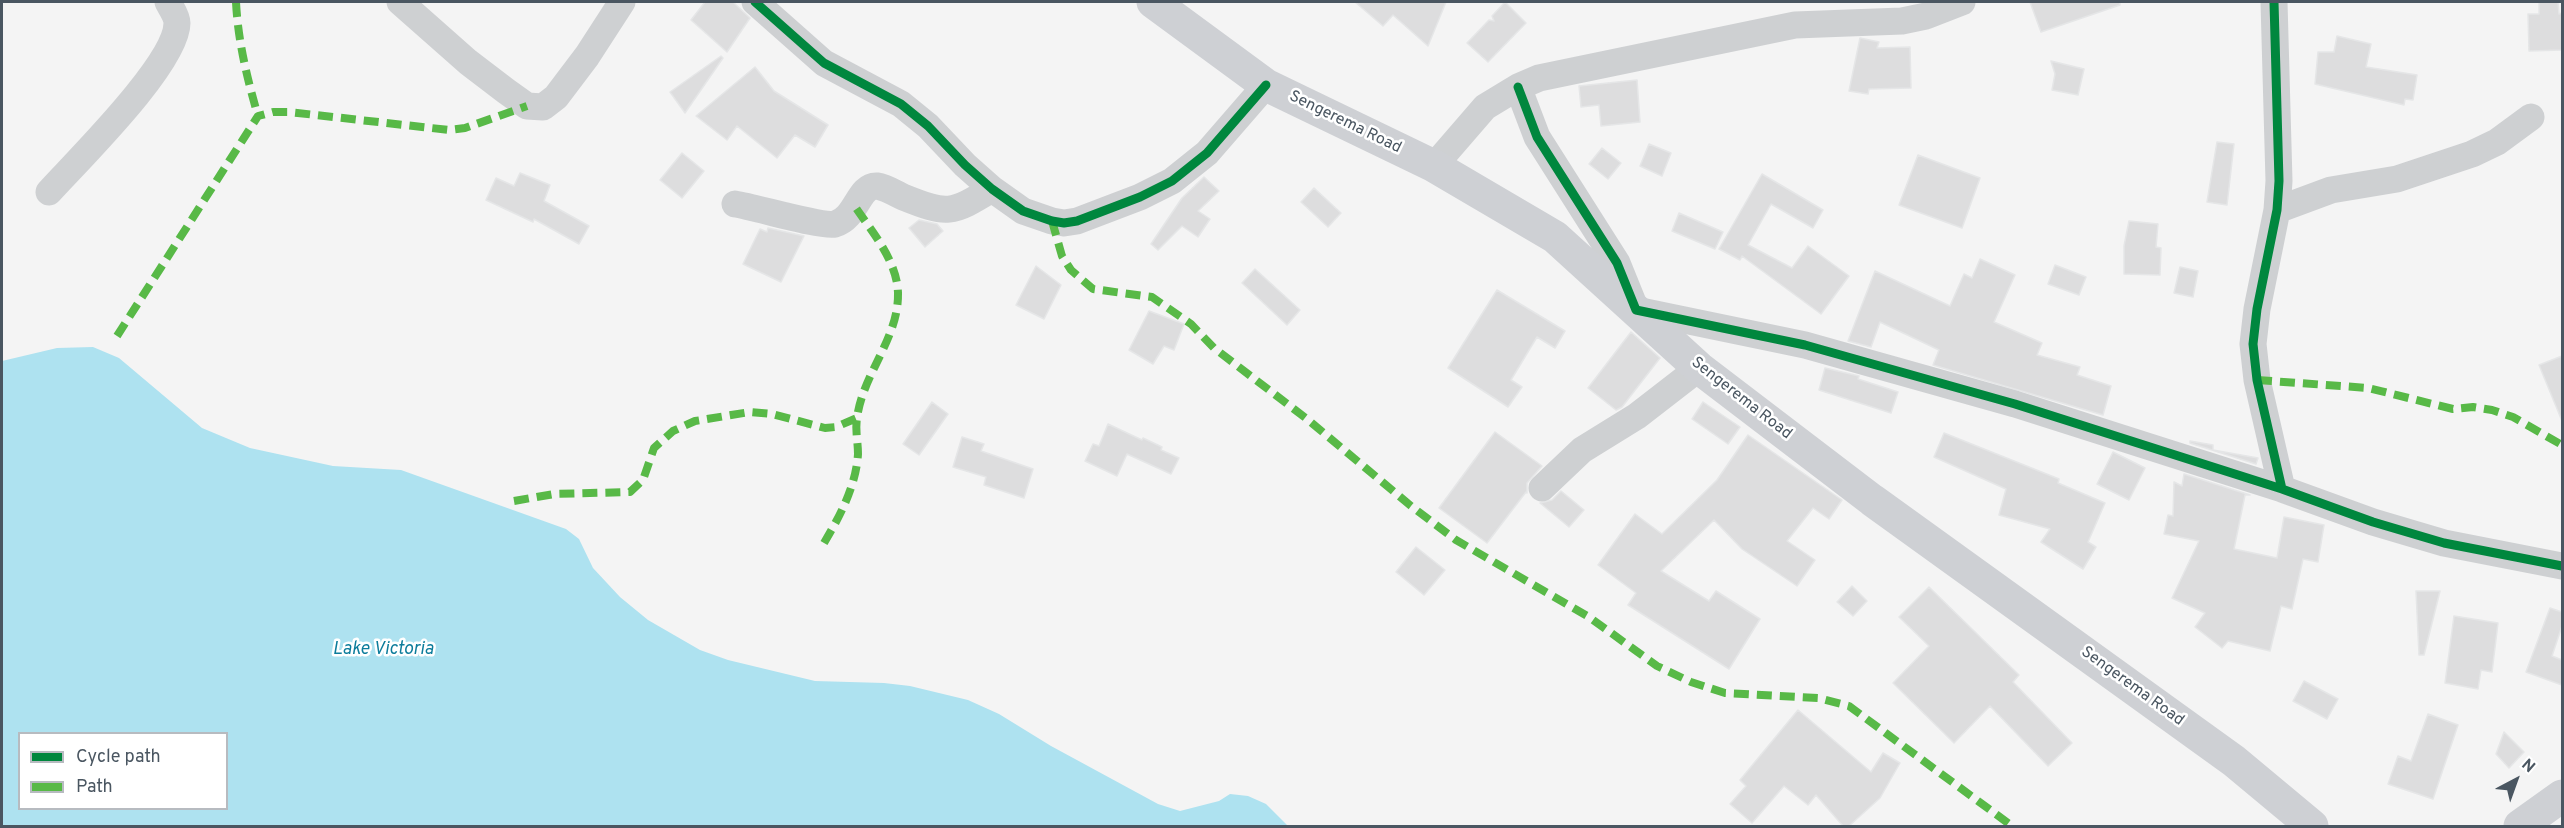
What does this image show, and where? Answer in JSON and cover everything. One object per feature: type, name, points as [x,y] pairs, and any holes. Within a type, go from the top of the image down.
[{"type":"main road","name":"Sengerema Road","points":[[1153,2],[1266,85],[1434,166],[1555,237],[1699,368],[1872,500],[2234,761],[2312,826]]},
{"type":"main road","points":[[2520,826],[2562,796]]},
{"type":"street","points":[[49,192],[148,81],[159,65],[175,34],[177,21],[168,2]]},
{"type":"street","points":[[414,7],[468,62],[527,106],[543,106],[556,97],[622,2]]},
{"type":"street","points":[[756,2],[824,63],[910,112],[928,126],[965,165],[992,189],[1023,211],[1039,219],[1064,223],[1099,213],[1140,197],[1172,181],[1207,153],[1266,85]]},
{"type":"street","points":[[1434,166],[1485,107],[1518,87],[1539,78],[1795,25],[1902,21],[1926,16],[1962,2]]},
{"type":"street","points":[[2274,2],[2279,181],[2277,210],[2253,344],[2257,380],[2282,489]]},
{"type":"street","points":[[1518,87],[1536,136],[1617,263],[1636,310],[1805,345],[2015,404],[2282,489],[2373,522],[2444,543],[2562,566]]},
{"type":"street","points":[[2277,210],[2331,190],[2397,179],[2462,157],[2497,142],[2531,117]]},
{"type":"street","points":[[735,204],[828,224],[845,219],[856,208],[862,193],[868,188],[879,186],[936,209],[948,211],[965,206],[992,189]]},
{"type":"street","points":[[1542,488],[1582,450],[1643,412],[1699,368]]},
{"type":"water","name":"Lake Victoria","points":[[93,347],[119,358],[202,428],[250,448],[333,466],[401,470],[566,529],[579,539],[593,568],[620,597],[648,620],[700,650],[728,660],[815,681],[910,686],[968,700],[999,714],[1051,746],[1158,804],[1180,811],[1219,801],[1230,794],[1248,796],[1266,804],[1288,826],[2,826],[2,361],[57,348]]},
{"type":"building","points":[[705,2],[733,2],[750,18],[727,52],[691,20]]},
{"type":"building","points":[[1355,2],[1446,2],[1428,46],[1393,15],[1383,26]]},
{"type":"building","points":[[1505,2],[1526,23],[1488,62],[1467,43],[1489,20],[1494,21],[1492,16]]},
{"type":"building","points":[[2030,2],[2120,2],[2120,5],[2041,32]]},
{"type":"building","points":[[2539,2],[2558,2],[2559,14],[2562,13],[2562,50],[2529,51],[2528,14],[2539,14]]},
{"type":"building","points":[[2337,36],[2371,44],[2366,67],[2417,75],[2413,100],[2405,99],[2404,105],[2315,84],[2318,52],[2334,52]]},
{"type":"building","points":[[1860,38],[1879,42],[1877,48],[1910,47],[1911,88],[1869,89],[1868,94],[1849,91]]},
{"type":"building","points":[[721,56],[723,58],[685,113],[670,92]]},
{"type":"building","points":[[2051,61],[2084,69],[2078,95],[2052,90],[2055,74]]},
{"type":"building","points":[[755,67],[774,91],[828,125],[815,147],[795,135],[777,158],[737,126],[727,140],[696,116]]},
{"type":"building","points":[[1637,80],[1640,122],[1601,126],[1599,105],[1581,107],[1579,86]]},
{"type":"building","points":[[2217,142],[2234,144],[2227,205],[2207,202]]},
{"type":"building","points":[[1649,144],[1671,153],[1662,176],[1640,166]]},
{"type":"building","points":[[1602,148],[1621,163],[1608,179],[1589,164]]},
{"type":"building","points":[[682,153],[704,171],[682,198],[660,180]]},
{"type":"building","points":[[1918,155],[1980,178],[1962,228],[1899,205]]},
{"type":"building","points":[[520,173],[550,185],[544,201],[589,226],[579,244],[534,219],[533,222],[486,200],[496,178],[514,186]]},
{"type":"building","points":[[1762,174],[1823,210],[1813,228],[1771,204],[1748,245],[1792,268],[1808,246],[1849,276],[1821,314],[1742,256],[1740,260],[1719,249]]},
{"type":"building","points":[[1204,177],[1219,191],[1198,211],[1210,219],[1198,237],[1182,226],[1158,250],[1151,244],[1182,198]]},
{"type":"building","points":[[1314,188],[1341,213],[1328,227],[1301,202]]},
{"type":"building","points":[[1679,213],[1723,232],[1715,249],[1672,231]]},
{"type":"building","points":[[919,220],[937,224],[943,231],[925,247],[909,228]]},
{"type":"building","points":[[2129,221],[2158,224],[2156,247],[2161,248],[2160,275],[2124,274],[2124,246]]},
{"type":"building","points":[[768,228],[804,236],[781,282],[743,264],[760,229],[767,232]]},
{"type":"building","points":[[1980,259],[2015,275],[1994,322],[2042,343],[2037,355],[2080,367],[2077,375],[2111,386],[2103,415],[1933,365],[1939,350],[1880,322],[1871,347],[1848,341],[1875,271],[1950,306],[1964,274],[1972,278]]},
{"type":"building","points":[[2055,265],[2086,277],[2079,295],[2048,284]]},
{"type":"building","points":[[1036,266],[1061,285],[1044,319],[1016,305]]},
{"type":"building","points":[[2180,267],[2198,271],[2193,297],[2174,293]]},
{"type":"building","points":[[1255,269],[1300,310],[1287,325],[1242,283]]},
{"type":"building","points":[[1497,290],[1565,331],[1555,348],[1537,337],[1511,380],[1522,387],[1508,407],[1448,368]]},
{"type":"building","points":[[1149,311],[1184,324],[1174,350],[1164,346],[1153,364],[1129,350]]},
{"type":"building","points":[[1631,332],[1660,358],[1622,407],[1616,410],[1588,388]]},
{"type":"building","points":[[2562,356],[2562,421],[2539,365]]},
{"type":"building","points":[[1825,368],[1859,376],[1858,379],[1898,392],[1891,413],[1819,390]]},
{"type":"building","points":[[932,402],[948,414],[919,455],[903,444]]},
{"type":"building","points":[[1703,402],[1740,427],[1728,444],[1692,419]]},
{"type":"building","points":[[1108,424],[1162,447],[1161,450],[1179,458],[1171,474],[1127,454],[1117,476],[1085,461],[1093,444],[1099,446]]},
{"type":"building","points":[[1495,432],[1542,466],[1527,483],[1527,493],[1487,543],[1439,508]]},
{"type":"building","points":[[1944,433],[2059,479],[2058,483],[2105,503],[2088,542],[2096,547],[2083,569],[2041,542],[2050,529],[1999,515],[2006,489],[1934,457]]},
{"type":"building","points":[[1748,435],[1842,500],[1829,519],[1813,508],[1787,541],[1815,560],[1797,586],[1742,549],[1714,520],[1661,571],[1709,601],[1716,591],[1760,619],[1729,669],[1628,605],[1636,593],[1598,565],[1635,514],[1662,534],[1717,480]]},
{"type":"building","points":[[962,437],[984,444],[981,451],[1033,469],[1024,498],[984,485],[986,477],[953,467]]},
{"type":"building","points":[[2190,441],[2213,445],[2213,450],[2258,458],[2256,464],[2190,443]]},
{"type":"building","points":[[2113,452],[2145,468],[2129,500],[2097,484]]},
{"type":"building","points":[[2184,474],[2250,495],[2245,495],[2234,549],[2277,558],[2284,517],[2324,525],[2318,562],[2303,559],[2292,609],[2281,606],[2270,651],[2228,641],[2222,648],[2195,627],[2205,613],[2172,598],[2199,541],[2164,534],[2168,515],[2173,516],[2174,482],[2182,486]]},
{"type":"building","points":[[1561,491],[1584,510],[1569,527],[1540,503],[1552,500]]},
{"type":"building","points":[[1416,547],[1445,570],[1424,595],[1396,572]]},
{"type":"building","points":[[1852,586],[1867,601],[1853,616],[1837,602]]},
{"type":"building","points":[[1929,587],[2019,675],[2013,682],[2072,743],[2048,766],[1990,706],[1954,743],[1893,683],[1929,646],[1899,617]]},
{"type":"building","points":[[2416,591],[2440,591],[2424,655],[2419,655]]},
{"type":"building","points":[[2550,608],[2562,612],[2562,626],[2552,656],[2562,660],[2562,685],[2526,672]]},
{"type":"building","points":[[2454,616],[2498,623],[2492,672],[2481,670],[2478,689],[2445,683]]},
{"type":"building","points":[[2304,681],[2338,699],[2327,719],[2293,701]]},
{"type":"building","points":[[1798,710],[1871,772],[1883,753],[1900,763],[1880,798],[1849,826],[1843,826],[1816,795],[1808,805],[1784,786],[1752,823],[1730,804],[1746,786],[1740,780]]},
{"type":"building","points":[[2428,714],[2458,725],[2433,799],[2388,784],[2398,756],[2411,761]]},
{"type":"building","points":[[2504,732],[2524,752],[2509,768],[2496,754]]},
{"type":"marked path","points":[[236,2],[244,59],[258,116]]},
{"type":"marked path","points":[[117,336],[258,116],[273,112],[289,112],[449,130],[465,128],[527,106]]},
{"type":"marked path","points":[[824,543],[851,489],[857,466],[856,422],[861,402],[893,325],[897,309],[897,281],[889,259],[856,208]]},
{"type":"marked path","points":[[1052,221],[1062,256],[1071,270],[1093,289],[1152,297],[1191,324],[1214,348],[1307,419],[1411,506],[1456,540],[1589,617],[1657,666],[1691,682],[1725,693],[1818,698],[1849,706],[2012,826]]},
{"type":"marked path","points":[[2257,380],[2368,388],[2453,409],[2473,407],[2492,410],[2513,417],[2562,445]]},
{"type":"marked path","points":[[514,501],[554,494],[630,492],[643,480],[654,448],[673,431],[695,421],[750,412],[772,414],[825,428],[836,427],[857,418]]},
{"type":"cycle path","points":[[755,2],[824,63],[901,104],[928,126],[965,165],[992,189],[1023,211],[1064,223],[1077,221],[1140,197],[1172,181],[1207,153],[1266,85]]},
{"type":"cycle path","points":[[2274,2],[2279,181],[2277,210],[2257,309],[2253,344],[2257,380],[2282,489]]},
{"type":"cycle path","points":[[1518,87],[1537,137],[1617,263],[1636,310],[1805,345],[2015,404],[2282,489],[2373,522],[2444,543],[2562,566]]}]
